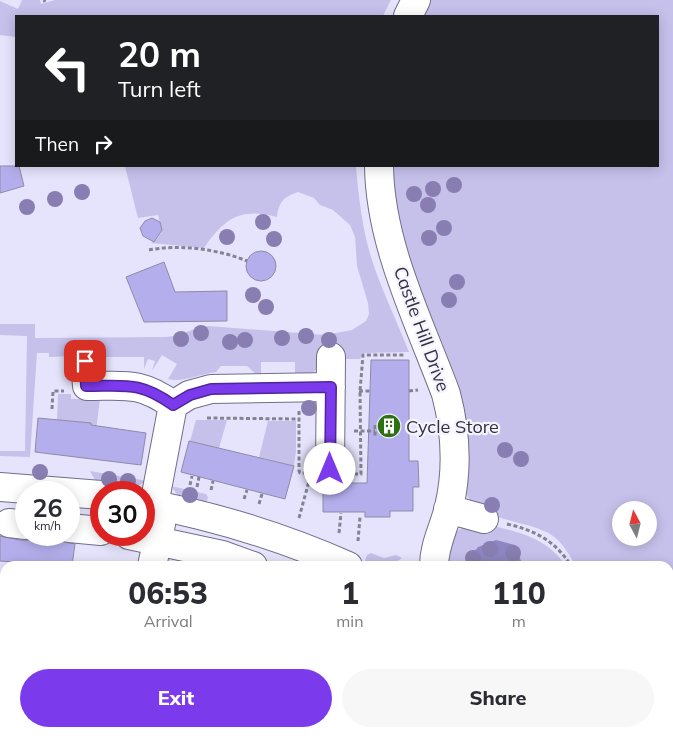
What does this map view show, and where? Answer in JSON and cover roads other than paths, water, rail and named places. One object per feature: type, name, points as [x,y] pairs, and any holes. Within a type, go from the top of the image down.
[{"type":"street","points":[[408,15],[416,0]]},
{"type":"street","name":"Castle Hill Drive","points":[[379,167],[379,187],[387,232],[446,394],[453,419],[456,441],[455,467],[448,509],[434,558]]},
{"type":"street","points":[[320,471],[331,387],[331,358]]},
{"type":"street","points":[[85,361],[86,386],[143,387],[155,392],[173,405]]},
{"type":"street","points":[[155,500],[173,405],[190,395],[211,389],[331,387]]},
{"type":"street","points":[[0,487],[90,494]]},
{"type":"street","points":[[155,505],[260,532],[335,561]]},
{"type":"street","points":[[448,509],[484,519]]},
{"type":"street","points":[[155,553],[222,555],[239,561]]},
{"type":"place","name":"Cycle Store","points":[[389,426]]}]
